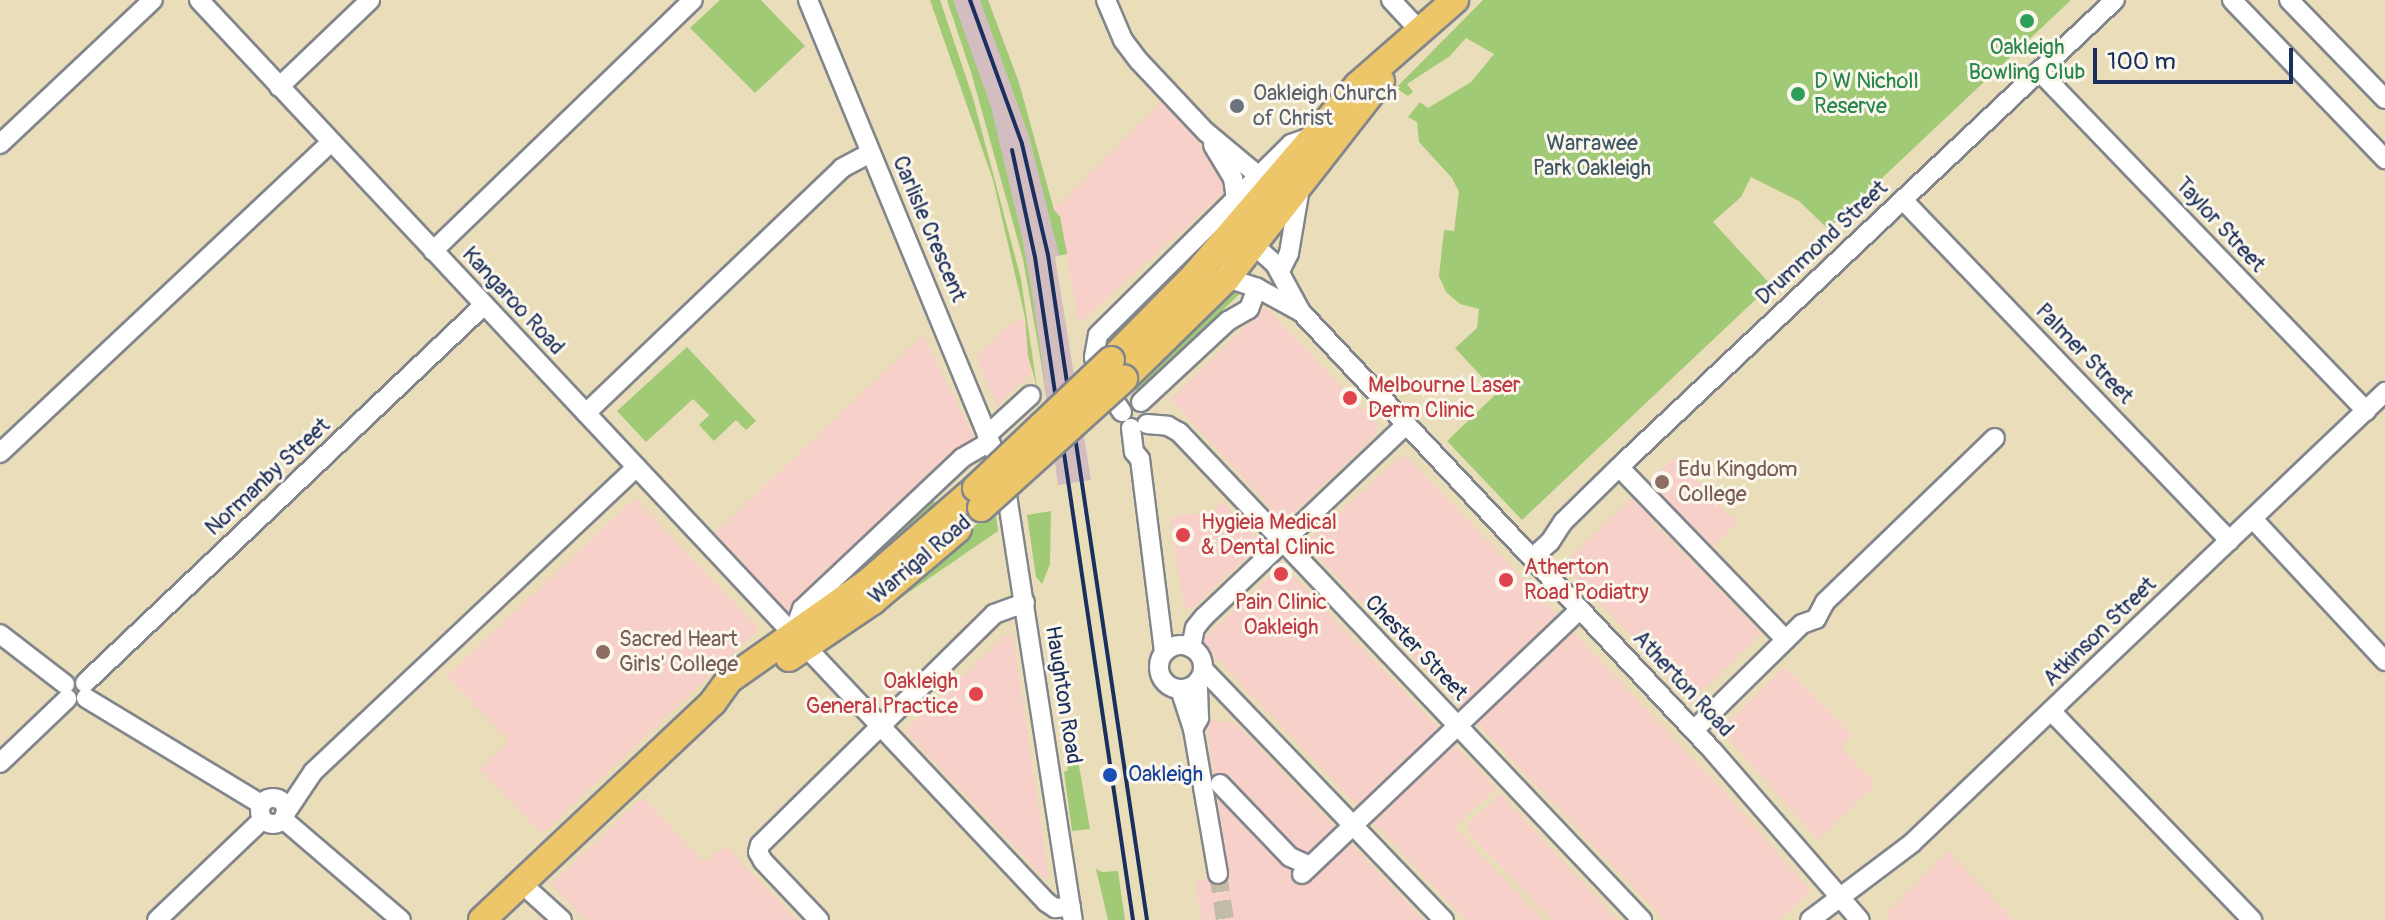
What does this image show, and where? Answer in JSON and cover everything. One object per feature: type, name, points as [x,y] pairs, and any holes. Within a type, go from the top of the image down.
[{"type":"highway","name":"Warrigal Road","points":[[1129,401],[1179,292],[1358,85],[1455,0]]},
{"type":"highway","name":"Warrigal Road","points":[[482,920],[713,702],[739,691],[868,582],[979,498],[1129,401],[1300,188],[1414,39]]},
{"type":"street","points":[[0,144],[153,0]]},
{"type":"street","name":"Kangaroo Road","points":[[199,0],[1041,895]]},
{"type":"street","points":[[279,87],[370,0]]},
{"type":"street","points":[[433,251],[693,0]]},
{"type":"street","name":"Carlisle Crescent","points":[[808,0],[1004,477]]},
{"type":"street","points":[[1106,0],[1132,52],[1206,132],[1259,176]]},
{"type":"street","points":[[1391,0],[1414,39]]},
{"type":"street","name":"Drummond Street","points":[[1528,554],[2115,0]]},
{"type":"street","points":[[2232,0],[2385,159]]},
{"type":"street","points":[[2289,0],[2385,99]]},
{"type":"street","name":"Taylor Street","points":[[2039,71],[2366,411]]},
{"type":"street","points":[[1206,132],[1233,178],[1236,199]]},
{"type":"street","name":"Warrigal Road","points":[[1129,401],[1094,357],[1098,335],[1291,144],[1311,137]]},
{"type":"street","points":[[0,453],[331,142]]},
{"type":"street","points":[[586,413],[842,168],[870,153]]},
{"type":"street","points":[[1280,271],[1289,253],[1300,188]]},
{"type":"street","name":"Palmer Street","points":[[1903,200],[2230,541]]},
{"type":"street","name":"Atherton Road","points":[[1231,233],[1255,244],[1280,271],[1301,312],[1694,730],[1860,920]]},
{"type":"street","name":"Atherton Road","points":[[1227,278],[1257,288],[1301,312]]},
{"type":"street","points":[[1193,729],[1199,718],[1200,657],[1179,648],[1159,598],[1140,459],[1134,452],[1129,401],[1228,321],[1249,309],[1257,288]]},
{"type":"street","name":"Normanby Street","points":[[0,763],[484,305]]},
{"type":"street","name":"Atkinson Street","points":[[1810,920],[1907,848],[2385,392]]},
{"type":"street","name":"Warrigal Road","points":[[799,641],[802,609],[962,458],[989,438],[1031,395]]},
{"type":"street","name":"Chester Street","points":[[1129,401],[1179,432],[1642,920]]},
{"type":"street","points":[[1218,874],[1193,729],[1180,689],[1161,677],[1159,662],[1179,648],[1204,617],[1407,424]]},
{"type":"street","points":[[1694,730],[1802,624],[1810,624],[1820,614],[1825,602],[1995,438]]},
{"type":"street","points":[[1619,467],[1786,640]]},
{"type":"street","points":[[157,920],[636,468]]},
{"type":"street","name":"Haughton Road","points":[[1004,477],[1072,914]]},
{"type":"street","points":[[2253,519],[2385,661]]},
{"type":"street","points":[[819,920],[758,852],[764,841],[994,614],[1025,603]]},
{"type":"street","points":[[1220,784],[1306,870],[1580,609]]},
{"type":"street","points":[[0,634],[76,691],[274,811],[401,920]]},
{"type":"street","points":[[1180,689],[1200,675]]},
{"type":"street","points":[[1200,675],[1353,824],[1444,920]]},
{"type":"street","points":[[2052,712],[2252,920]]},
{"type":"street","points":[[524,880],[543,906],[558,915]]},
{"type":"street","points":[[1041,895],[1050,895],[1068,887]]},
{"type":"street","points":[[1041,895],[1050,906],[1072,914]]},
{"type":"shaded area","points":[[949,0],[988,0],[1019,83],[1054,210],[1060,217],[1067,254],[1055,257],[1091,480],[1058,485],[1028,269],[975,78]]},
{"type":"shaded area","points":[[1164,99],[1232,185],[1079,324],[1060,218],[1054,210]]},
{"type":"shaded area","points":[[1266,307],[1377,424],[1377,434],[1284,522],[1170,399]]},
{"type":"shaded area","points":[[1025,317],[1033,371],[997,406],[976,356],[1008,326]]},
{"type":"shaded area","points":[[923,335],[974,437],[783,619],[710,538]]},
{"type":"shaded area","points":[[1400,457],[1409,458],[1728,796],[1811,891],[1779,920],[1665,920],[1305,544]]},
{"type":"shaded area","points":[[1674,457],[1737,523],[1710,549],[1644,486]]},
{"type":"shaded area","points":[[1639,491],[1656,510],[1649,518],[1762,633],[1692,700],[1563,564]]},
{"type":"shaded area","name":"Sacred Heart Girls' College","points":[[635,498],[759,629],[542,834],[480,769],[509,741],[447,676]]},
{"type":"shaded area","points":[[1222,501],[1262,543],[1193,608],[1184,609],[1170,518],[1211,511]]},
{"type":"shaded area","points":[[1282,564],[1496,788],[1455,827],[1543,920],[1466,920],[1201,642]]},
{"type":"shaded area","points":[[1008,633],[1013,635],[1049,879],[1045,879],[905,731]]},
{"type":"shaded area","points":[[1785,667],[1852,735],[1841,748],[1876,784],[1818,840],[1720,729]]},
{"type":"shaded area","points":[[1206,719],[1237,724],[1424,920],[1201,920],[1195,881],[1229,876]]},
{"type":"shaded area","points":[[1500,794],[1618,920],[1552,920],[1468,832],[1469,823]]},
{"type":"shaded area","points":[[643,797],[705,863],[725,845],[797,920],[585,920],[551,884]]},
{"type":"shaded area","points":[[1948,851],[2014,920],[1890,920],[1886,914]]},
{"type":"green space","points":[[720,0],[761,0],[805,46],[755,93],[690,28]]},
{"type":"green space","points":[[930,0],[940,0],[973,98],[1021,279],[1037,387],[1028,356],[1025,317],[993,180]]},
{"type":"green space","points":[[947,0],[953,0],[991,107],[1022,237],[1047,396],[1023,259],[971,72]]},
{"type":"green space","points":[[980,0],[988,0],[1019,83],[1054,210],[1060,217],[1067,254],[1059,255],[1029,136]]},
{"type":"green space","name":"Warrawee Park Oakleigh","points":[[1483,0],[2071,0],[1828,229],[1799,201],[1751,177],[1741,197],[1713,222],[1771,285],[1522,520],[1447,441],[1497,393],[1455,348],[1477,328],[1479,309],[1460,304],[1446,292],[1439,276],[1444,230],[1454,231],[1459,192],[1452,178],[1419,142],[1417,122],[1408,117],[1420,102],[1428,108],[1471,82],[1494,54],[1466,38],[1450,56],[1407,84],[1413,92],[1408,96],[1396,88]]},
{"type":"green space","points":[[1227,219],[1217,236],[1107,349],[1115,328]]},
{"type":"green space","points":[[1244,290],[1138,390],[1127,389],[1220,296]]},
{"type":"green space","points":[[687,347],[756,421],[746,430],[736,420],[714,441],[699,425],[709,415],[693,399],[646,442],[617,411]]},
{"type":"green space","points":[[932,500],[940,507],[907,537],[815,606]]},
{"type":"green space","points":[[995,508],[998,531],[886,608],[901,590]]},
{"type":"green space","points":[[1051,511],[1050,564],[1042,584],[1036,577],[1027,515]]},
{"type":"green space","points":[[1078,760],[1090,829],[1072,831],[1064,772],[1068,770],[1067,765]]},
{"type":"green space","points":[[1096,869],[1102,872],[1118,871],[1125,920],[1108,920]]},
{"type":"tunnel","points":[[1218,874],[1225,920]]},
{"type":"railway","points":[[970,0],[1022,144],[1048,255],[1147,920]]},
{"type":"railway","points":[[1012,150],[1035,257],[1133,920]]},
{"type":"place","name":"Oakleigh Bowling Club","points":[[2027,21]]},
{"type":"place","name":"D W Nicholl Reserve","points":[[1798,94]]},
{"type":"place","name":"Oakleigh Church of Christ","points":[[1237,106]]},
{"type":"place","name":"Melbourne Laser Derm Clinic","points":[[1350,398]]},
{"type":"place","name":"Edu Kingdom College","points":[[1662,482]]},
{"type":"place","name":"Hygieia Medical & Dental Clinic","points":[[1183,535]]},
{"type":"place","name":"Pain Clinic Oakleigh","points":[[1281,574]]},
{"type":"place","name":"Atherton Road Podiatry","points":[[1506,580]]},
{"type":"place","name":"Sacred Heart Girls' College","points":[[603,652]]},
{"type":"place","name":"Oakleigh General Practice","points":[[976,694]]},
{"type":"place","name":"Oakleigh","points":[[1110,775]]}]
